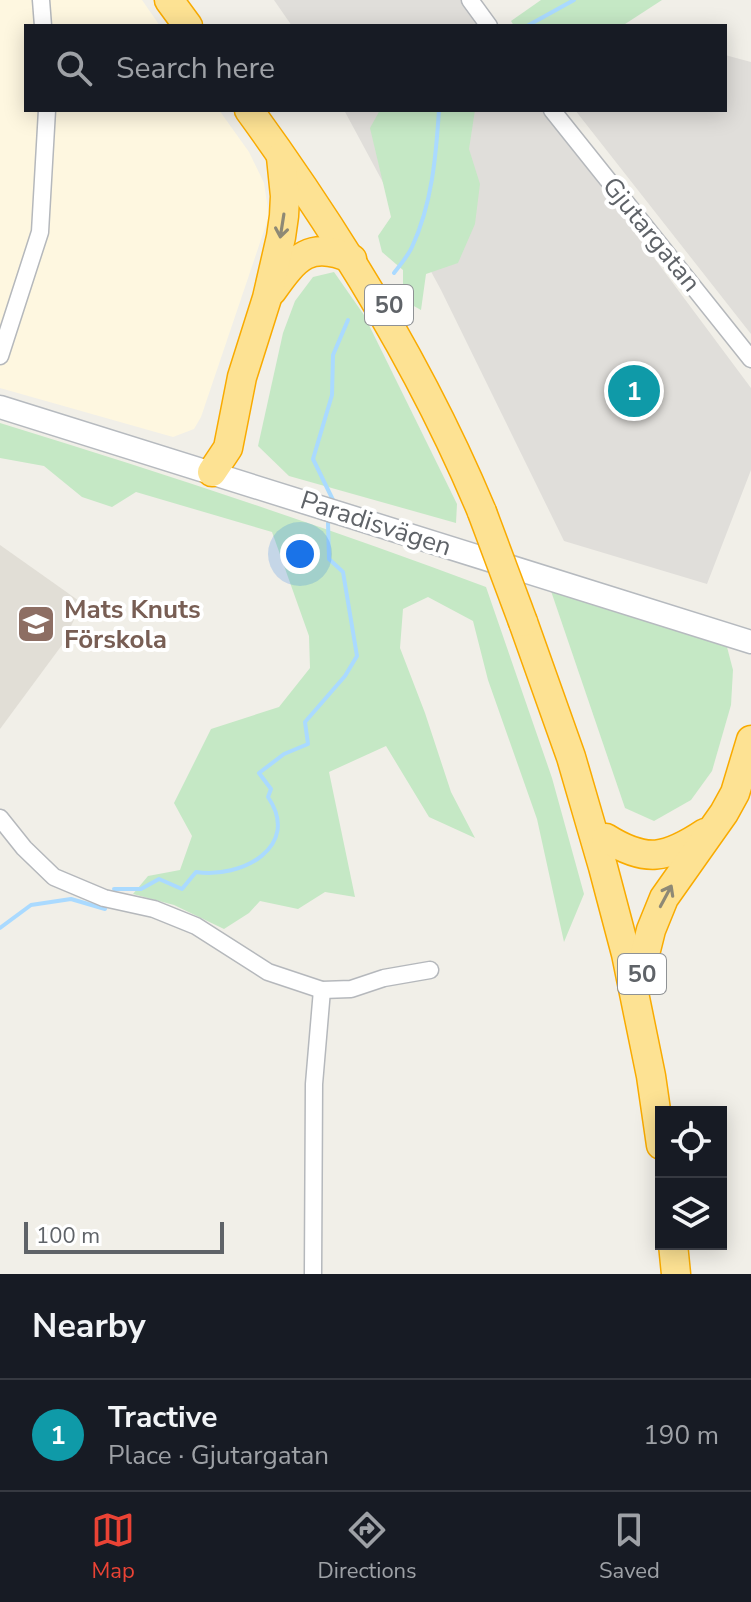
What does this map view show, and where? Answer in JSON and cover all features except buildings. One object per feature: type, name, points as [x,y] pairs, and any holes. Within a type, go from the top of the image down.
[{"type":"highway","points":[[169,0],[187,24]]},
{"type":"highway","points":[[187,0],[205,24]]},
{"type":"highway","name":"50","points":[[250,112],[352,259],[487,511]]},
{"type":"highway","name":"50","points":[[268,112],[314,178],[368,267],[468,455],[581,755],[641,970],[670,1106]]},
{"type":"highway","points":[[212,472],[228,448],[242,377],[267,298],[284,216],[280,152]]},
{"type":"highway","points":[[267,298],[285,273],[309,254],[323,250],[352,259]]},
{"type":"highway","name":"50","points":[[528,620],[571,757],[626,954],[655,1106]]},
{"type":"highway","points":[[641,970],[651,930],[664,898],[724,813],[735,793],[751,740]]},
{"type":"highway","points":[[606,838],[634,853],[652,855],[689,844],[712,829]]},
{"type":"highway","points":[[674,1250],[676,1274]]},
{"type":"highway","points":[[690,1250],[692,1274]]},
{"type":"street","points":[[41,0],[43,24]]},
{"type":"street","points":[[470,0],[488,24]]},
{"type":"street","points":[[0,356],[40,232],[47,112]]},
{"type":"street","name":"Gjutargatan","points":[[554,112],[751,359]]},
{"type":"street","name":"Paradisvägen","points":[[0,407],[751,642]]},
{"type":"street","points":[[0,818],[24,848],[54,877],[104,898],[154,909],[196,926],[268,972],[322,990],[351,989],[384,978],[430,970]]},
{"type":"street","points":[[313,1274],[314,1084],[322,990]]},
{"type":"shaded area","points":[[0,0],[142,0],[159,24],[24,24],[24,112],[220,112],[249,152],[264,183],[269,216],[201,417],[194,429],[173,437],[0,388]]},
{"type":"shaded area","points":[[274,0],[462,0],[480,24],[291,24]]},
{"type":"shaded area","points":[[727,56],[751,62],[751,334],[577,112],[727,112]]},
{"type":"shaded area","points":[[345,112],[545,112],[751,388],[751,470],[707,584],[564,541],[441,290]]},
{"type":"shaded area","name":"Mats Knuts Förskola","points":[[0,545],[82,603],[62,645],[0,729]]},
{"type":"green space","points":[[541,0],[662,0],[625,24],[513,24],[511,21]]},
{"type":"green space","points":[[379,112],[475,112],[469,149],[480,184],[475,224],[458,263],[426,274],[421,310],[403,300],[403,270],[382,252],[378,236],[391,217],[370,128]]},
{"type":"green space","points":[[334,272],[364,315],[457,504],[456,523],[289,476],[258,446],[283,333],[295,301],[313,277]]},
{"type":"green space","points":[[0,423],[244,501],[486,587],[552,778],[584,894],[564,942],[537,819],[488,680],[473,621],[428,597],[403,609],[400,648],[451,792],[475,838],[429,817],[386,746],[329,772],[355,897],[325,892],[298,909],[260,901],[249,913],[224,929],[174,905],[133,894],[148,876],[180,870],[192,836],[174,803],[211,729],[279,707],[310,668],[309,636],[272,532],[136,492],[112,507],[82,497],[44,466],[0,458]]},
{"type":"green space","points":[[551,591],[727,647],[733,670],[731,705],[712,771],[691,800],[654,821],[625,808]]},
{"type":"waterway","points":[[531,24],[574,0]]},
{"type":"waterway","points":[[394,273],[419,231],[429,197],[439,112]]},
{"type":"waterway","points":[[333,500],[313,459],[332,395],[333,355],[348,320]]},
{"type":"waterway","points":[[114,889],[141,889],[159,879],[182,889],[196,872],[213,873],[248,865],[272,845],[277,831],[277,815],[268,797],[271,789],[259,773],[284,754],[308,744],[305,722],[345,676],[357,656],[343,572],[329,559],[328,523]]},
{"type":"waterway","points":[[0,928],[31,905],[71,899],[105,909]]},
{"type":"place","name":"Tractive","points":[[634,391]]},
{"type":"place","name":"Mats Knuts Förskola","points":[[36,624]]}]
